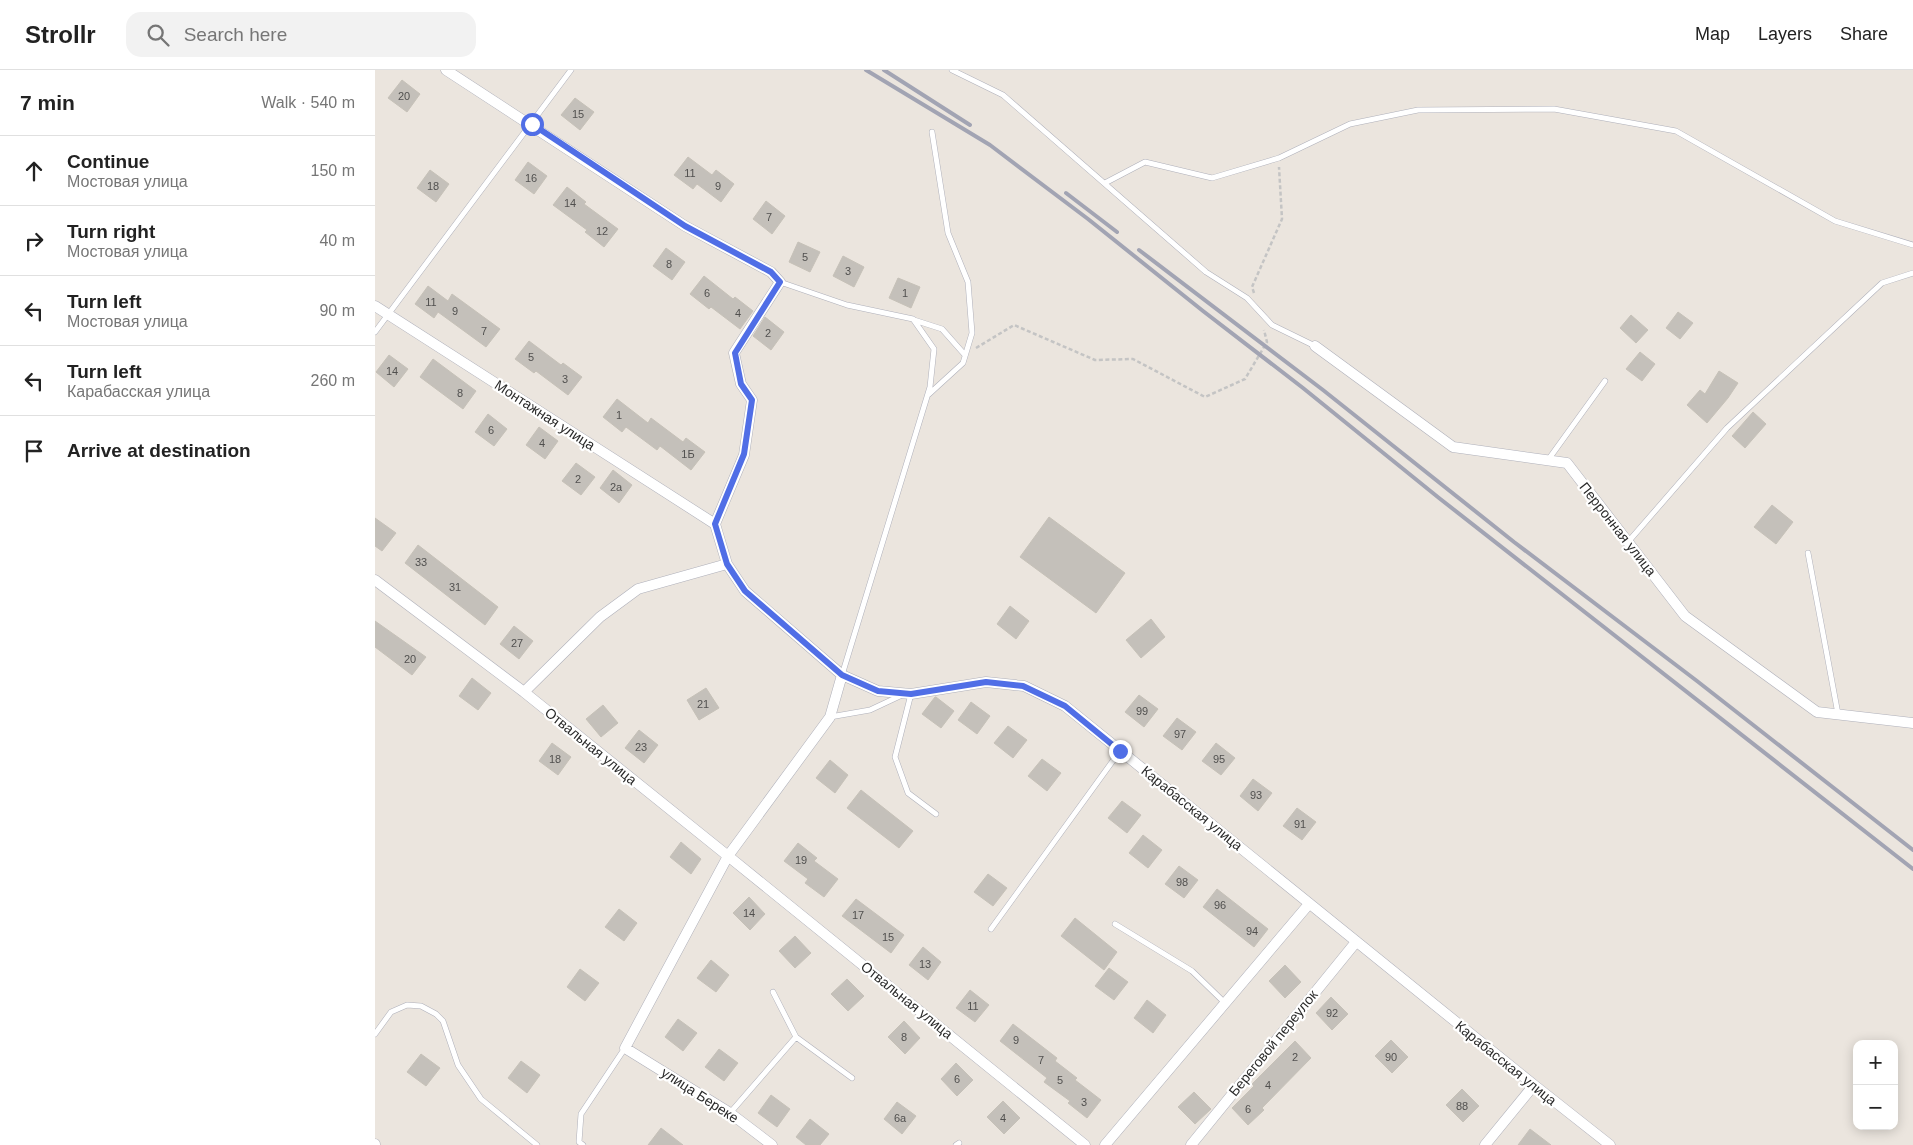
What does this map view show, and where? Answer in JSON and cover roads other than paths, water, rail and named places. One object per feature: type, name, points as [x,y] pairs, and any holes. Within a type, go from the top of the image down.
[{"type":"street","points":[[446,70],[532,124],[685,226],[771,272],[780,282],[735,353],[741,384],[752,400],[744,454],[715,524]]},
{"type":"street","name":"Монтажная улица","points":[[375,306],[715,524]]},
{"type":"street","name":"Перронная улица","points":[[1315,346],[1453,447],[1567,463],[1685,616],[1817,712],[1913,722]]},
{"type":"street","name":"Карабасская улица","points":[[715,524],[727,564],[745,591],[842,675],[878,691],[908,694],[986,682],[1023,686],[1065,706],[1534,1086],[1610,1145]]},
{"type":"street","points":[[525,692],[600,617],[638,589],[727,564]]},
{"type":"street","name":"Отвальная улица","points":[[375,580],[525,692],[1085,1145]]},
{"type":"street","points":[[625,1048],[729,856],[830,717],[842,675]]},
{"type":"street","points":[[1105,1145],[1309,904]]},
{"type":"street","name":"Береговой переулок","points":[[1191,1145],[1356,942]]},
{"type":"street","name":"улица Береке","points":[[625,1048],[730,1113],[772,1145]]},
{"type":"street","points":[[1485,1145],[1534,1086]]},
{"type":"lane","points":[[375,332],[571,70]]},
{"type":"lane","points":[[952,70],[1003,94],[1206,272],[1247,298],[1272,325],[1315,346]]},
{"type":"lane","points":[[1105,183],[1145,162],[1212,178],[1279,158],[1350,124],[1418,110],[1554,108],[1676,131],[1835,221],[1913,245]]},
{"type":"lane","points":[[927,395],[963,363],[972,333],[968,282],[948,233],[932,132]]},
{"type":"lane","points":[[1628,542],[1734,422],[1882,283],[1913,273]]},
{"type":"lane","points":[[780,282],[847,305],[913,320],[942,329],[965,355]]},
{"type":"lane","points":[[842,675],[927,395],[934,349],[913,320]]},
{"type":"lane","points":[[1547,460],[1605,382]]},
{"type":"lane","points":[[1808,553],[1838,714]]},
{"type":"lane","points":[[830,717],[870,710],[908,694]]},
{"type":"lane","points":[[908,694],[895,757],[908,793],[936,814]]},
{"type":"lane","points":[[991,929],[1120,751]]},
{"type":"lane","points":[[1115,924],[1192,971],[1225,1003]]},
{"type":"lane","points":[[773,992],[796,1037],[852,1078]]},
{"type":"lane","points":[[375,1034],[391,1012],[407,1005],[421,1006],[436,1014],[443,1021],[458,1065],[481,1099],[537,1145]]},
{"type":"lane","points":[[730,1113],[796,1037]]},
{"type":"lane","points":[[578,1144],[581,1114],[625,1048]]},
{"type":"railway","points":[[866,70],[990,145],[1088,219],[1439,498],[1913,869]]},
{"type":"railway","points":[[884,70],[970,125]]},
{"type":"railway","points":[[1066,193],[1117,232]]},
{"type":"railway","points":[[1139,250],[1323,390],[1514,542],[1697,681],[1913,850]]}]
